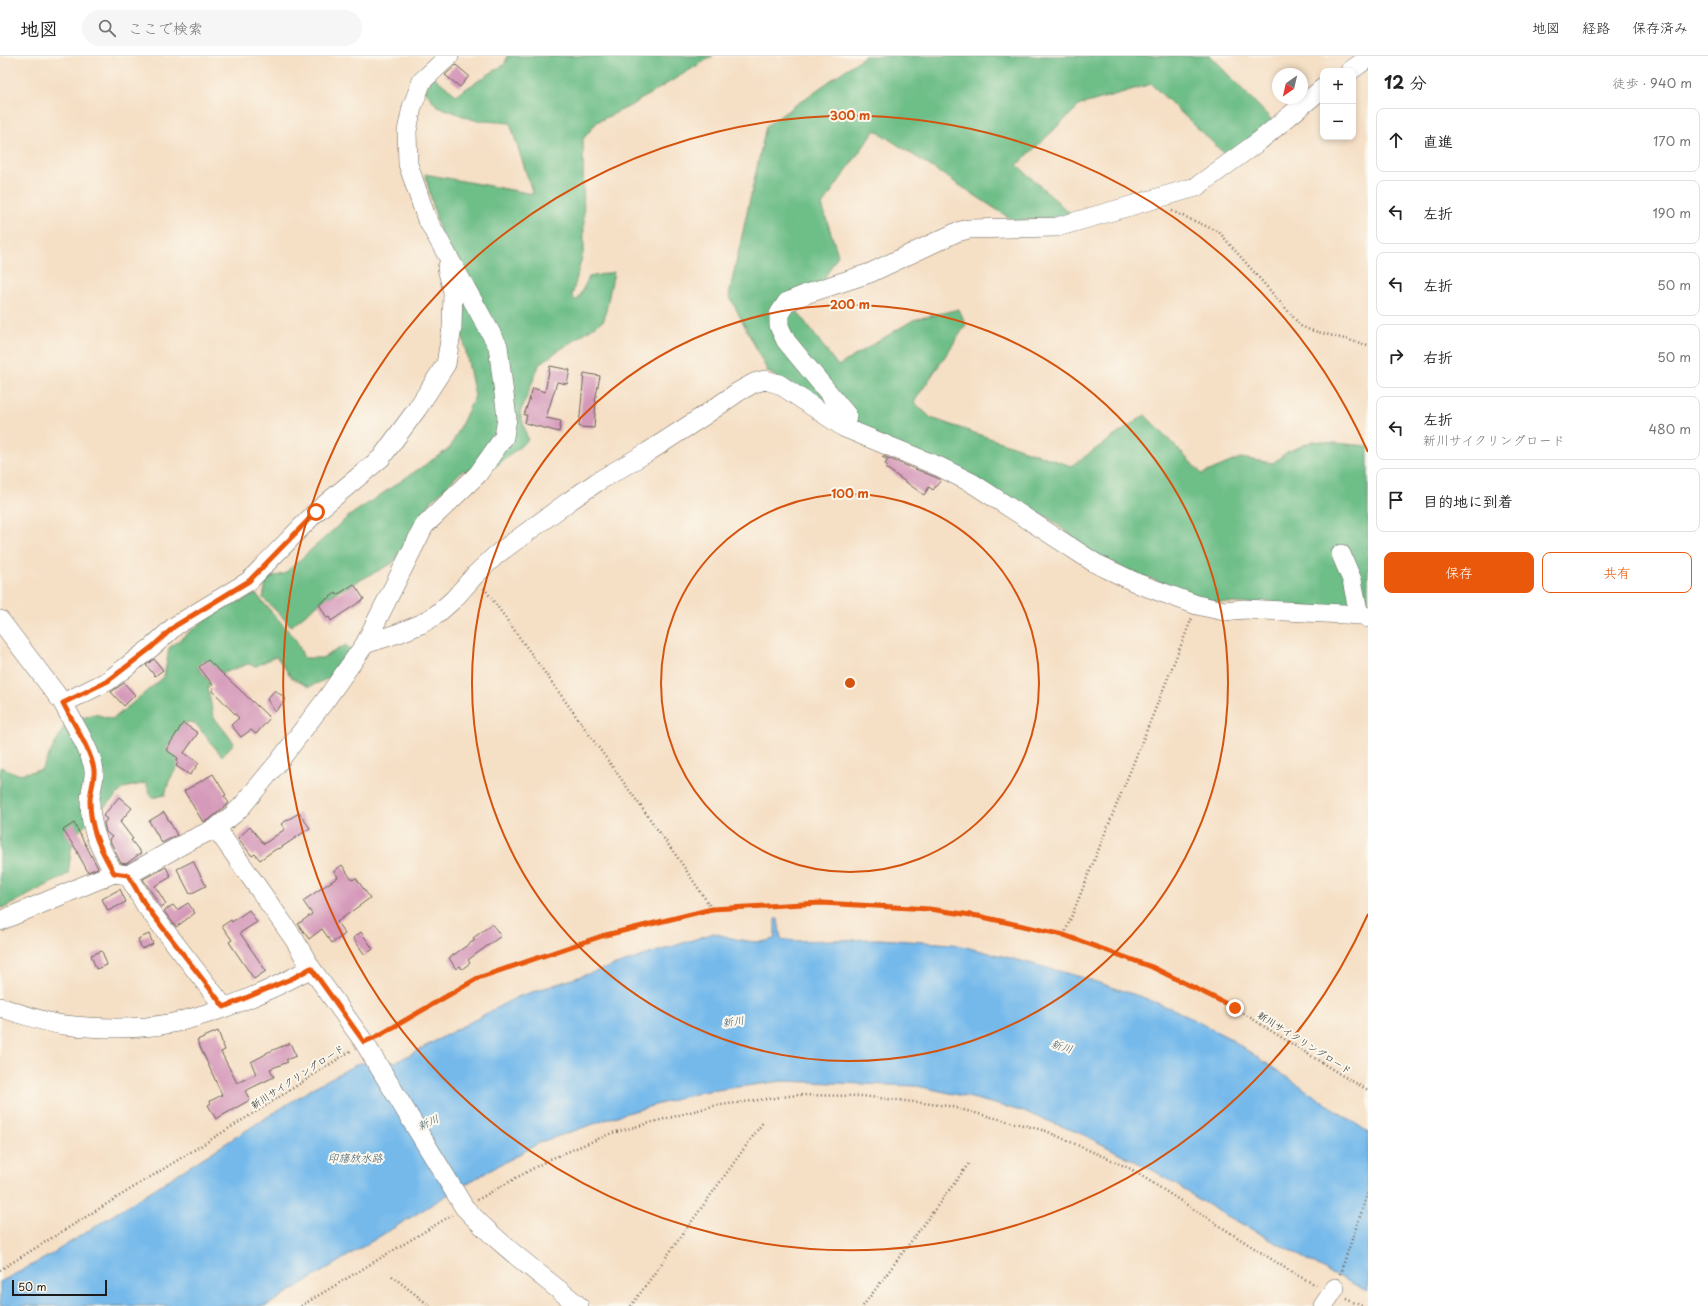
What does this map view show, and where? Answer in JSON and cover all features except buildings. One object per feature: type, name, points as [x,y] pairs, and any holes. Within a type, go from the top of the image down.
[{"type":"street","points":[[0,921],[121,874],[216,828],[234,814],[280,760],[327,698],[365,644],[424,526],[478,474],[504,438],[507,418],[498,346],[426,217],[408,164],[407,131],[412,107],[422,81],[449,56]]},
{"type":"street","points":[[1354,68],[1368,58]]},
{"type":"street","points":[[845,428],[847,415],[786,341],[779,326],[779,314],[787,302],[809,293],[870,273],[957,232],[969,229],[1057,227],[1131,204],[1155,199],[1196,187],[1258,142],[1320,90]]},
{"type":"street","points":[[63,703],[108,681],[152,647],[175,626],[249,581],[316,512],[381,458],[417,409],[446,364],[452,328],[453,292],[443,249]]},
{"type":"street","points":[[365,644],[421,624],[454,599],[475,575],[496,555],[597,482],[648,452],[738,392],[754,383],[765,380],[779,384],[845,428],[940,467],[972,483],[1095,563],[1139,584],[1197,605],[1224,611],[1245,609],[1364,617],[1352,580],[1341,554]]},
{"type":"street","points":[[0,620],[63,703],[88,752],[94,770],[90,799],[91,815],[97,842],[224,1007]]},
{"type":"street","points":[[216,828],[294,939],[311,968],[364,1042],[464,1207],[479,1223],[510,1250],[579,1306]]},
{"type":"street","points":[[0,1008],[63,1024],[111,1028],[173,1023],[224,1007],[293,978],[311,968]]},
{"type":"path","points":[[1155,199],[1161,206],[1219,232],[1301,326],[1310,330],[1368,345]]},
{"type":"path","points":[[475,575],[678,858],[712,909]]},
{"type":"path","points":[[1064,935],[1197,605]]},
{"type":"path","name":"新川サイクリングロード","points":[[0,1270],[270,1103],[364,1042],[378,1036],[478,978],[602,936],[712,909],[821,903],[895,906],[978,916],[1064,935],[1152,967],[1235,1008],[1343,1076],[1368,1090]]},
{"type":"path","points":[[301,1306],[464,1207],[548,1160],[612,1133],[712,1106],[797,1095],[862,1096],[948,1106],[1046,1131],[1131,1169],[1330,1296],[1362,1306]]},
{"type":"path","points":[[631,1306],[764,1122]]},
{"type":"path","points":[[863,1306],[970,1162]]},
{"type":"path","points":[[1330,1296],[1368,1193]]},
{"type":"path","points":[[392,1276],[430,1306]]},
{"type":"green space","points":[[507,56],[713,56],[630,106],[597,122],[583,139],[584,249],[572,296],[577,301],[589,277],[614,272],[604,320],[540,363],[520,413],[528,440],[479,480],[463,470],[431,502],[393,563],[326,598],[291,626],[263,598],[267,578],[284,574],[349,516],[450,448],[475,396],[449,268],[425,174],[533,194],[510,123],[474,120],[437,106],[424,90],[433,76],[456,95],[505,64]]},
{"type":"green space","points":[[865,56],[1210,56],[1274,122],[1229,158],[1151,84],[1080,105],[1017,165],[1073,216],[1014,221],[875,130],[822,205],[838,255],[824,279],[796,310],[838,366],[913,320],[959,309],[966,325],[914,402],[931,418],[1071,466],[1145,415],[1202,474],[1240,458],[1273,463],[1287,452],[1313,441],[1368,446],[1368,611],[1217,602],[1125,569],[1091,552],[1049,518],[1027,510],[874,435],[768,372],[729,295],[766,126]]},
{"type":"green space","points":[[256,594],[296,640],[304,658],[322,658],[346,645],[353,653],[340,673],[309,687],[292,678],[276,656],[256,666],[248,664],[223,673],[206,660],[197,666],[210,683],[208,688],[213,716],[234,743],[222,756],[195,723],[187,722],[168,748],[181,760],[169,781],[165,795],[152,798],[146,783],[124,788],[73,837],[68,874],[4,908],[0,907],[0,767],[18,774],[41,770],[65,725],[94,714],[113,719],[164,677],[169,648],[214,613]]},
{"type":"water","name":"印旛放水路","points":[[775,919],[778,919],[781,939],[794,941],[879,939],[953,944],[1014,959],[1081,977],[1142,997],[1175,1010],[1229,1038],[1368,1132],[1368,1291],[1329,1272],[1211,1207],[1156,1172],[1082,1134],[1025,1112],[968,1097],[917,1086],[782,1081],[702,1092],[620,1115],[541,1142],[462,1186],[266,1306],[0,1306],[0,1282],[47,1257],[316,1086],[359,1063],[396,1062],[517,997],[714,933],[745,941],[768,941],[775,938]]},
{"type":"route","points":[[316,512],[249,581],[175,626],[152,647],[108,681],[63,703],[88,752],[94,770],[90,799],[91,815],[97,842],[114,873],[128,875],[146,906],[224,1007],[293,978],[311,968],[364,1042],[378,1036],[478,978],[532,961],[602,936],[712,909],[821,903],[881,905],[929,909],[978,916],[1064,935],[1152,967],[1235,1008]]},
{"type":"water label","name":"新川","points":[[733,1021]]},
{"type":"water label","name":"新川","points":[[1062,1046]]},
{"type":"water label","name":"新川","points":[[428,1122]]}]
